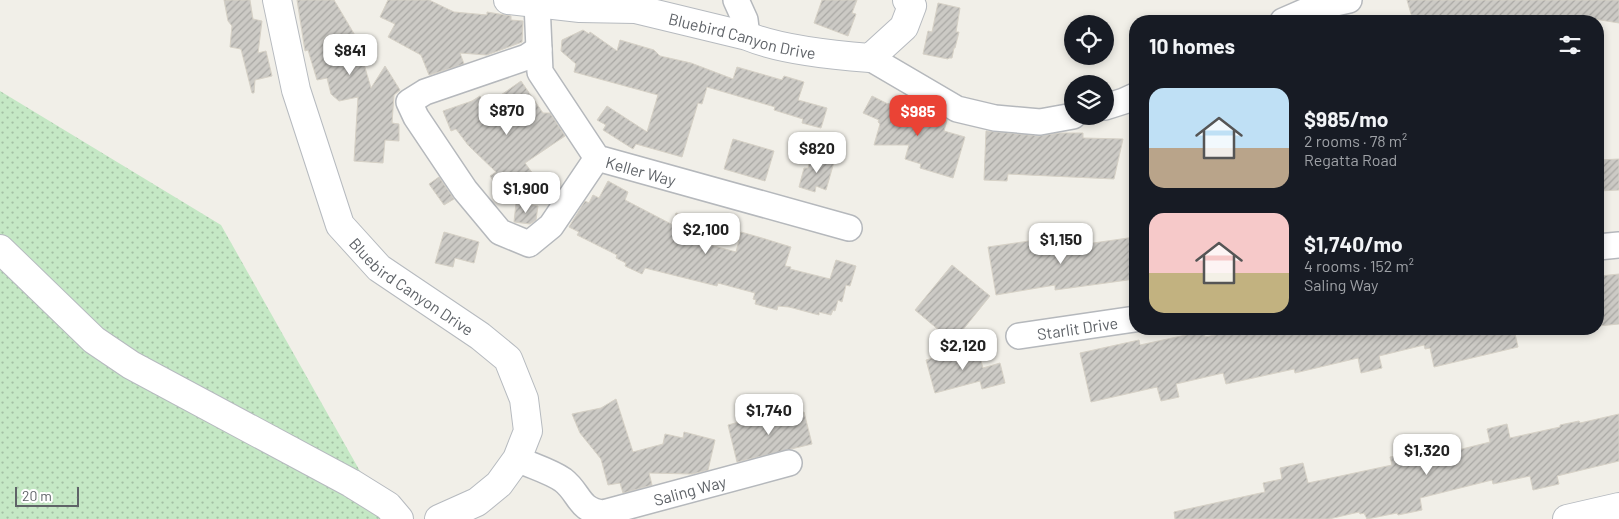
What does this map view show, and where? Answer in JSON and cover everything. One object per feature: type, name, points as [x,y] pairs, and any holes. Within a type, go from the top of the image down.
[{"type":"street","name":"Bluebird Canyon Drive","points":[[277,0],[296,90],[340,225],[378,268],[480,336],[508,359],[524,399],[528,431],[517,459],[499,484],[477,502],[439,519]]},
{"type":"street","name":"Bluebird Canyon Drive","points":[[508,0],[580,8],[635,9],[747,36],[762,42],[837,56],[870,58]]},
{"type":"street","points":[[736,0],[745,20],[747,36]]},
{"type":"street","points":[[907,0],[912,6],[904,26],[870,58],[956,109],[995,118],[1040,122],[1064,118]]},
{"type":"street","points":[[1297,15],[1313,8],[1349,0]]},
{"type":"street","name":"Keller Way","points":[[537,3],[540,72],[597,158],[849,228]]},
{"type":"street","points":[[539,50],[519,60],[425,92],[409,102],[416,117],[466,190],[500,232],[529,244],[551,226],[597,158]]},
{"type":"street","points":[[1114,104],[1129,99]]},
{"type":"street","points":[[1604,246],[1619,245]]},
{"type":"street","points":[[0,249],[94,340],[131,365],[351,483],[388,506],[400,519]]},
{"type":"street","name":"Starlit Drive","points":[[1018,336],[1129,320]]},
{"type":"street","name":"Saling Way","points":[[517,459],[560,478],[571,487],[583,505],[595,512],[603,513],[789,463]]},
{"type":"street","points":[[1567,519],[1619,506]]},
{"type":"green space","points":[[0,91],[221,225],[387,519],[0,519]]},
{"type":"building","points":[[224,0],[250,0],[253,19],[262,21],[258,53],[266,51],[272,76],[255,80],[254,93],[252,93],[241,49],[230,47],[232,26],[228,21]]},
{"type":"building","points":[[297,0],[334,0],[356,37],[371,88],[385,66],[400,90],[394,95],[392,123],[399,124],[399,141],[385,140],[383,163],[354,161],[358,97],[339,101],[331,94],[327,78],[317,80],[308,50],[305,51]]},
{"type":"building","points":[[388,0],[429,0],[454,12],[487,15],[487,12],[511,16],[511,20],[523,21],[522,42],[487,55],[460,53],[464,64],[429,75],[421,55],[388,37],[395,24],[380,17]]},
{"type":"building","points":[[822,0],[857,0],[852,13],[856,14],[848,36],[814,23]]},
{"type":"building","points":[[1407,0],[1619,0],[1619,23],[1604,21],[1604,15],[1411,15]]},
{"type":"building","points":[[938,3],[960,8],[956,32],[959,32],[952,58],[948,59],[923,54],[928,31],[932,32]]},
{"type":"building","points":[[583,30],[589,34],[590,32],[617,51],[620,40],[654,50],[660,56],[691,63],[733,79],[737,67],[782,80],[784,76],[804,82],[798,100],[827,108],[821,128],[802,123],[803,119],[774,110],[775,107],[707,87],[702,104],[698,103],[682,157],[636,144],[633,149],[603,130],[606,125],[597,120],[607,106],[647,132],[658,95],[574,72],[576,64],[561,51],[562,40]]},
{"type":"building","points":[[521,81],[543,113],[550,113],[565,136],[525,163],[539,182],[509,203],[490,176],[496,172],[468,145],[456,129],[451,131],[443,111],[472,101],[480,96],[488,104]]},
{"type":"building","points":[[872,96],[917,118],[920,108],[935,113],[947,120],[944,131],[965,137],[953,178],[920,168],[921,164],[905,159],[909,145],[874,145],[880,124],[879,120],[863,113]]},
{"type":"building","points":[[986,131],[1039,136],[1060,133],[1083,133],[1083,138],[1123,139],[1114,179],[1008,174],[1007,181],[984,180]]},
{"type":"building","points":[[733,139],[774,151],[765,181],[724,169]]},
{"type":"building","points":[[811,156],[834,162],[826,190],[816,186],[815,192],[799,187],[804,168],[808,168]]},
{"type":"building","points":[[1619,159],[1619,190],[1604,191],[1604,160]]},
{"type":"building","points":[[439,177],[454,199],[444,205],[429,184]]},
{"type":"building","points":[[608,181],[628,192],[625,200],[673,225],[676,213],[697,219],[692,239],[699,242],[736,252],[741,232],[791,247],[785,266],[830,279],[836,260],[856,266],[850,286],[846,285],[842,302],[838,300],[835,311],[833,310],[831,315],[819,312],[819,315],[789,307],[778,306],[777,310],[755,304],[756,300],[753,299],[755,293],[718,283],[717,286],[645,268],[642,274],[625,266],[626,263],[616,258],[617,255],[577,235],[579,232],[569,227],[585,201],[589,203],[593,195],[599,198]]},
{"type":"building","points":[[516,203],[538,206],[536,220],[530,224],[514,222]]},
{"type":"building","points":[[444,232],[479,242],[474,263],[455,258],[453,267],[435,263]]},
{"type":"building","points":[[1129,238],[1129,280],[1055,290],[1055,285],[996,295],[988,247],[1043,239],[1045,250]]},
{"type":"building","points":[[952,265],[990,296],[953,342],[915,310]]},
{"type":"building","points":[[1619,274],[1619,324],[1604,325],[1604,276]]},
{"type":"building","points":[[1186,335],[1205,335],[1205,337],[1214,335],[1515,335],[1518,347],[1434,367],[1430,348],[1425,349],[1424,345],[1379,356],[1382,368],[1361,373],[1358,358],[1295,373],[1294,369],[1226,384],[1223,373],[1176,384],[1179,397],[1161,401],[1157,387],[1091,402],[1080,353],[1139,340],[1140,345]]},
{"type":"building","points":[[977,346],[983,368],[1000,363],[1005,383],[982,389],[980,381],[935,393],[926,360]]},
{"type":"building","points":[[616,399],[633,452],[663,444],[665,434],[683,438],[684,432],[715,440],[708,470],[692,474],[649,473],[652,485],[623,493],[620,483],[608,485],[601,459],[580,433],[572,414],[601,408]]},
{"type":"building","points":[[804,412],[812,444],[737,462],[728,425],[762,416],[763,422]]},
{"type":"building","points":[[1619,414],[1619,461],[1557,476],[1559,484],[1533,490],[1530,476],[1493,484],[1492,480],[1420,498],[1422,510],[1367,519],[1364,513],[1360,514],[1359,512],[1329,519],[1175,519],[1174,512],[1265,492],[1263,483],[1282,479],[1280,468],[1303,463],[1308,483],[1392,465],[1390,457],[1412,453],[1414,461],[1455,453],[1458,450],[1490,442],[1487,429],[1507,424],[1510,438],[1560,427],[1560,425],[1579,421],[1580,423]]}]
